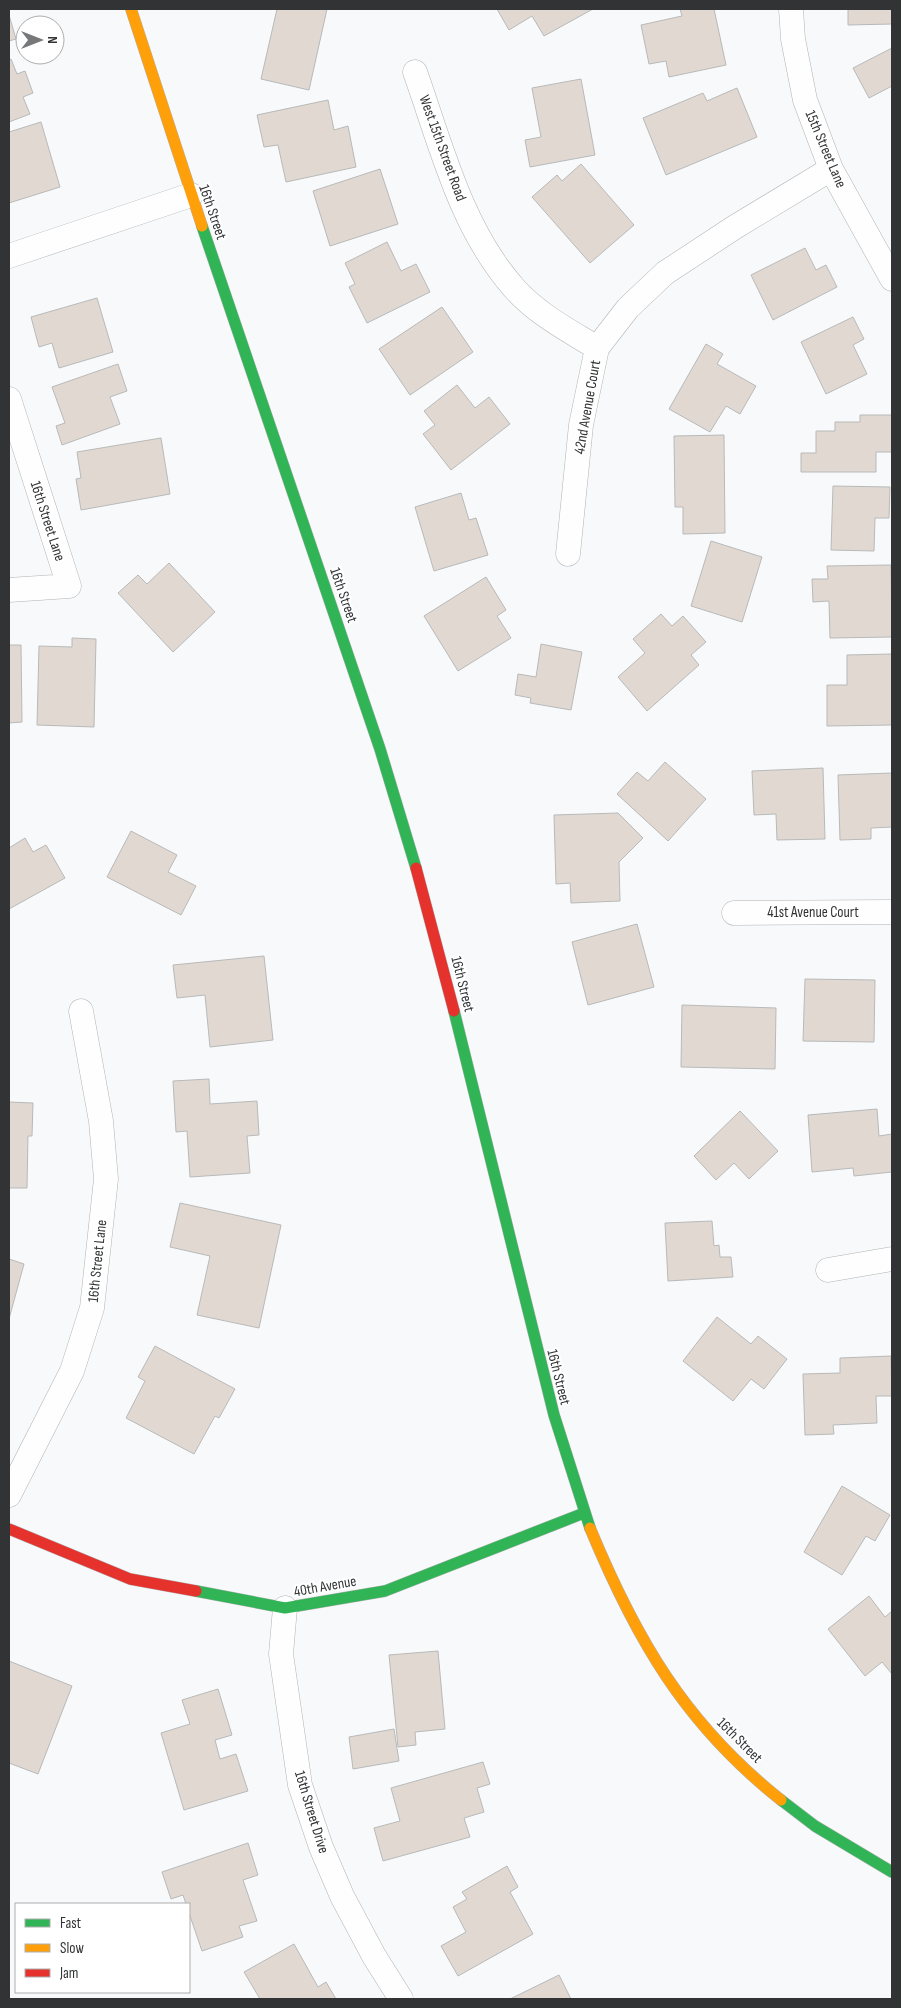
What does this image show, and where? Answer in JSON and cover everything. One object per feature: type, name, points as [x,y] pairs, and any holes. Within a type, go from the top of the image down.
[{"type":"main road","name":"16th Street","points":[[131,9],[191,194],[408,834],[436,936],[552,1411],[584,1513],[606,1570],[636,1632],[670,1685],[712,1735],[761,1782],[815,1825],[892,1872]]},
{"type":"main road","name":"40th Avenue","points":[[9,1529],[130,1579],[285,1608],[385,1591],[584,1513]]},
{"type":"street","name":"15th Street Lane","points":[[791,9],[793,39],[805,100],[831,169],[892,279]]},
{"type":"street","name":"West 15th Street Road","points":[[415,72],[457,194],[487,250],[514,288],[546,317],[597,348]]},
{"type":"street","name":"42nd Avenue Court","points":[[568,554],[581,425],[597,348],[628,308],[665,272],[831,169]]},
{"type":"street","points":[[9,256],[191,194]]},
{"type":"street","name":"16th Street Lane","points":[[9,399],[69,586],[9,590]]},
{"type":"street","name":"41st Avenue Court","points":[[734,913],[892,912]]},
{"type":"street","name":"16th Street Lane","points":[[9,1495],[72,1371],[92,1308],[106,1179],[101,1121],[81,1011]]},
{"type":"street","points":[[828,1270],[892,1258]]},
{"type":"street","name":"16th Street Drive","points":[[285,1608],[281,1654],[300,1785],[321,1847],[342,1896],[374,1956],[401,1999]]},
{"type":"building","points":[[277,9],[327,9],[309,90],[261,79]]},
{"type":"building","points":[[497,9],[593,9],[544,36],[532,16],[509,30]]},
{"type":"building","points":[[680,9],[714,9],[726,65],[669,77],[666,61],[649,64],[641,25],[682,16]]},
{"type":"building","points":[[848,9],[892,9],[892,24],[848,25]]},
{"type":"building","points":[[9,15],[15,39],[9,41]]},
{"type":"building","points":[[892,48],[892,86],[869,98],[853,68]]},
{"type":"building","points":[[11,59],[17,74],[25,71],[33,93],[23,97],[30,114],[9,122],[9,60]]},
{"type":"building","points":[[581,79],[595,155],[530,167],[525,140],[541,137],[532,88]]},
{"type":"building","points":[[737,88],[757,137],[666,175],[643,118],[703,93],[707,101]]},
{"type":"building","points":[[328,100],[334,130],[348,126],[356,167],[286,182],[278,145],[264,147],[257,115]]},
{"type":"building","points":[[41,122],[60,187],[9,203],[9,132]]},
{"type":"building","points":[[581,164],[634,225],[590,263],[532,197],[557,175],[562,181]]},
{"type":"building","points":[[380,169],[398,224],[330,246],[313,191]]},
{"type":"building","points":[[387,242],[401,271],[416,264],[430,292],[367,323],[349,287],[355,284],[345,263]]},
{"type":"building","points":[[805,248],[816,270],[826,265],[837,287],[773,320],[751,275]]},
{"type":"building","points":[[97,298],[113,352],[59,368],[52,343],[39,347],[31,317]]},
{"type":"building","points":[[442,307],[473,352],[410,395],[379,349]]},
{"type":"building","points":[[853,317],[864,339],[853,345],[867,374],[826,394],[801,342]]},
{"type":"building","points":[[706,344],[723,354],[717,364],[756,386],[740,414],[726,406],[710,432],[669,409]]},
{"type":"building","points":[[118,364],[127,391],[110,397],[120,424],[62,445],[56,426],[65,423],[52,387]]},
{"type":"building","points":[[457,385],[475,408],[489,397],[510,424],[451,470],[423,434],[435,425],[424,411]]},
{"type":"building","points":[[860,415],[892,415],[892,452],[876,452],[876,472],[801,472],[801,453],[816,453],[816,431],[835,431],[835,422],[860,422]]},
{"type":"building","points":[[724,435],[725,533],[683,534],[683,507],[675,507],[674,436]]},
{"type":"building","points":[[161,438],[170,494],[81,510],[76,479],[81,478],[77,452]]},
{"type":"building","points":[[833,486],[890,487],[889,518],[875,518],[874,551],[831,550]]},
{"type":"building","points":[[461,493],[469,520],[476,518],[488,555],[434,571],[415,507]]},
{"type":"building","points":[[711,541],[762,557],[742,622],[691,606]]},
{"type":"building","points":[[169,563],[215,612],[173,652],[118,593],[138,575],[147,584]]},
{"type":"building","points":[[891,565],[892,637],[830,638],[829,601],[813,602],[812,579],[828,579],[827,566]]},
{"type":"building","points":[[486,577],[506,610],[497,616],[511,638],[458,671],[424,616]]},
{"type":"building","points":[[661,614],[672,626],[683,616],[706,642],[691,655],[699,665],[647,711],[618,677],[645,653],[633,639]]},
{"type":"building","points":[[72,638],[96,639],[94,727],[37,725],[39,646],[72,647]]},
{"type":"building","points":[[541,644],[582,652],[571,710],[530,703],[531,698],[515,695],[518,674],[536,677]]},
{"type":"building","points":[[9,645],[21,645],[22,722],[9,723]]},
{"type":"building","points":[[892,654],[892,725],[827,726],[827,685],[847,685],[847,655]]},
{"type":"building","points":[[665,762],[706,799],[668,841],[617,794],[637,772],[648,781]]},
{"type":"building","points":[[823,768],[825,839],[777,840],[776,814],[754,815],[752,771]]},
{"type":"building","points":[[892,773],[892,827],[871,828],[871,839],[840,840],[838,775]]},
{"type":"building","points":[[618,813],[643,838],[619,862],[620,901],[571,903],[570,883],[556,884],[554,815]]},
{"type":"building","points":[[131,831],[177,855],[168,872],[196,886],[181,915],[107,877]]},
{"type":"building","points":[[25,838],[33,852],[46,845],[65,878],[9,909],[9,848]]},
{"type":"building","points":[[637,924],[654,987],[588,1005],[572,942]]},
{"type":"building","points":[[264,956],[273,1040],[210,1047],[205,995],[177,998],[173,965]]},
{"type":"building","points":[[805,979],[875,980],[874,1042],[803,1041]]},
{"type":"building","points":[[682,1005],[776,1008],[775,1069],[681,1067]]},
{"type":"building","points":[[209,1079],[210,1104],[257,1101],[259,1135],[247,1136],[250,1173],[190,1177],[187,1131],[176,1132],[173,1081]]},
{"type":"building","points":[[9,1102],[33,1103],[32,1136],[28,1136],[27,1188],[9,1188]]},
{"type":"building","points":[[877,1109],[879,1136],[892,1134],[892,1172],[854,1176],[853,1168],[812,1172],[808,1115]]},
{"type":"building","points":[[740,1111],[778,1151],[749,1179],[734,1163],[716,1180],[694,1156]]},
{"type":"building","points":[[180,1203],[281,1225],[259,1328],[197,1315],[210,1256],[170,1247]]},
{"type":"building","points":[[712,1221],[714,1246],[719,1245],[720,1257],[731,1257],[733,1277],[668,1281],[665,1223]]},
{"type":"building","points":[[9,1259],[24,1264],[9,1319]]},
{"type":"building","points":[[717,1317],[751,1344],[758,1336],[787,1359],[764,1389],[751,1379],[733,1401],[683,1361]]},
{"type":"building","points":[[155,1346],[235,1389],[219,1418],[215,1416],[194,1454],[126,1418],[145,1381],[138,1377]]},
{"type":"building","points":[[891,1356],[892,1396],[876,1396],[877,1423],[833,1425],[834,1434],[805,1435],[803,1374],[840,1373],[840,1358]]},
{"type":"building","points":[[842,1486],[890,1515],[875,1541],[866,1536],[842,1575],[804,1552]]},
{"type":"building","points":[[869,1596],[885,1617],[892,1611],[892,1674],[882,1662],[865,1676],[828,1629]]},
{"type":"building","points":[[438,1651],[445,1729],[415,1732],[416,1745],[398,1747],[389,1655]]},
{"type":"building","points":[[9,1661],[72,1686],[38,1774],[9,1763]]},
{"type":"building","points":[[218,1689],[232,1735],[215,1740],[220,1759],[236,1754],[248,1791],[184,1810],[161,1733],[190,1724],[182,1700]]},
{"type":"building","points":[[394,1729],[399,1761],[353,1769],[349,1737]]},
{"type":"building","points":[[483,1762],[490,1784],[477,1788],[484,1812],[464,1818],[470,1837],[383,1861],[374,1828],[400,1821],[391,1788]]},
{"type":"building","points":[[248,1843],[258,1875],[243,1880],[257,1921],[239,1926],[243,1937],[202,1951],[190,1916],[190,1903],[186,1903],[183,1895],[171,1899],[162,1872]]},
{"type":"building","points":[[507,1866],[518,1887],[510,1892],[533,1934],[458,1976],[441,1946],[466,1932],[453,1907],[467,1899],[462,1892]]},
{"type":"building","points":[[294,1944],[318,1987],[326,1982],[336,1999],[260,1999],[244,1972]]},
{"type":"building","points":[[559,1975],[571,1999],[510,1999]]},
{"type":"traffic: fast","points":[[202,226],[380,749],[416,868]]},
{"type":"traffic: fast","points":[[454,1011],[554,1415],[590,1528]]},
{"type":"traffic: fast","points":[[196,1591],[285,1608],[385,1591],[584,1513]]},
{"type":"traffic: fast","points":[[781,1800],[815,1826],[892,1872]]},
{"type":"traffic: slow","points":[[131,9],[202,226]]},
{"type":"traffic: slow","points":[[590,1528],[626,1607],[645,1643],[667,1677],[717,1741],[747,1771],[781,1800]]},
{"type":"traffic: jam","points":[[416,868],[454,1011]]},
{"type":"traffic: jam","points":[[9,1529],[130,1579],[196,1591]]}]
